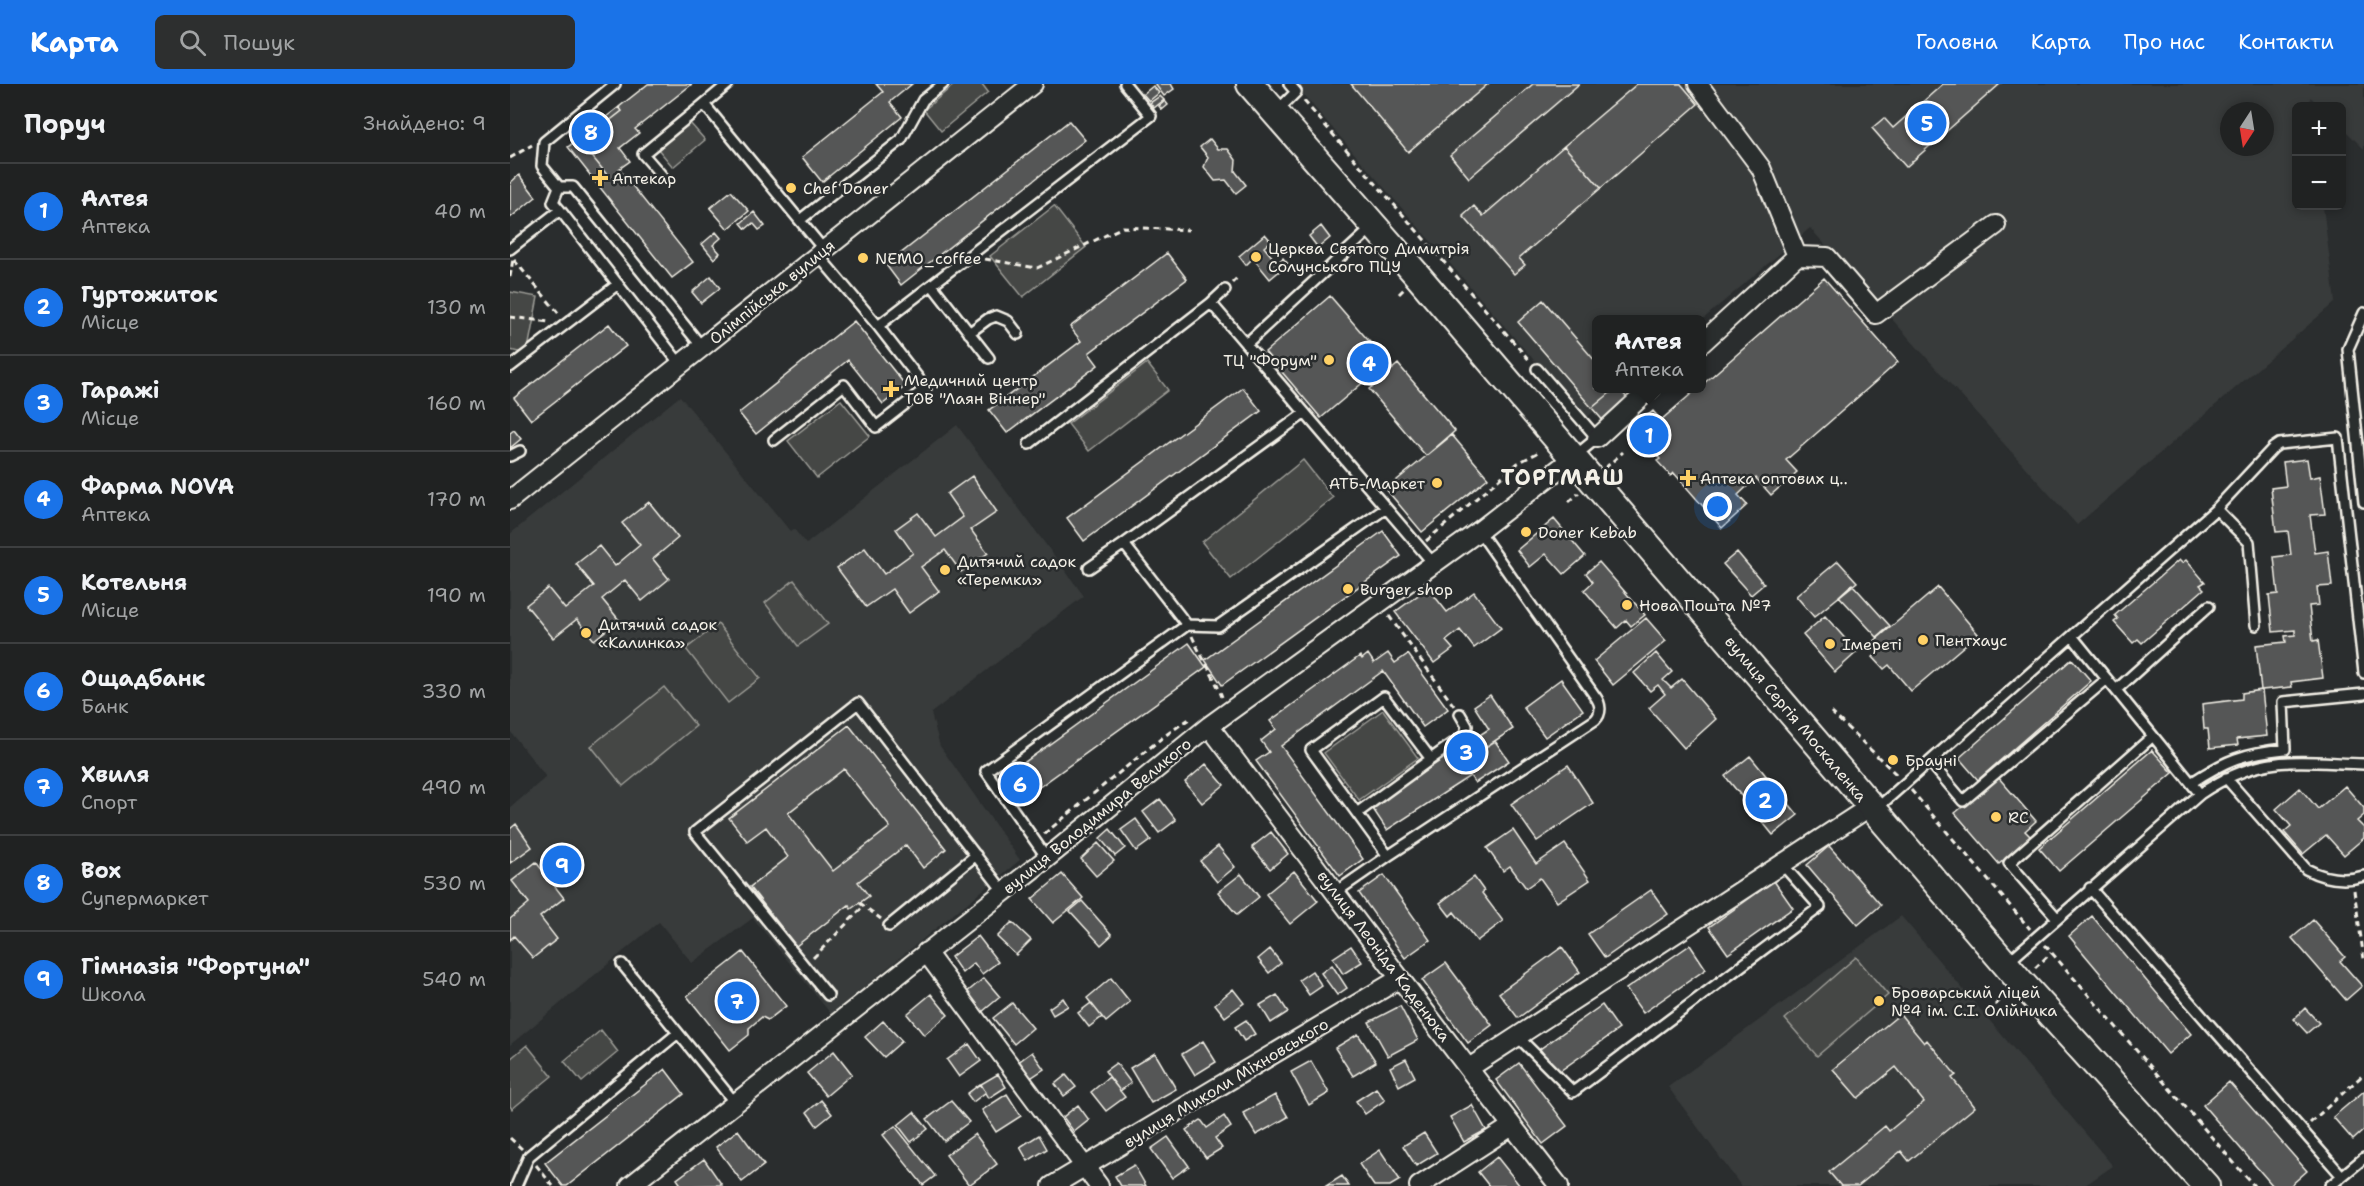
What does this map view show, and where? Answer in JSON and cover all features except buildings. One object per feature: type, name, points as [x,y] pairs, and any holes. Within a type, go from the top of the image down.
[{"type":"main road","name":"вулиця Сергія Москаленка","points":[[1250,84],[2006,964],[2206,1186]]},
{"type":"street","name":"Олімпійська вулиця","points":[[510,500],[1033,84]]},
{"type":"street","points":[[1698,84],[1761,168],[1797,256]]},
{"type":"street","points":[[1706,338],[1797,256],[1827,257],[1876,314],[1996,225]]},
{"type":"street","points":[[1597,438],[1646,393]]},
{"type":"street","name":"вулиця Володимира Великого","points":[[630,1186],[1047,858],[1209,726],[1479,531],[1573,458]]},
{"type":"street","name":"вулиця Леоніда Каденюка","points":[[1209,726],[1336,892],[1399,979],[1559,1186]]},
{"type":"street","points":[[1469,1068],[1782,864],[1873,808]]},
{"type":"street","points":[[926,952],[1098,1186]]},
{"type":"street","name":"вулиця Миколи Міхновського","points":[[1052,1186],[1399,979]]},
{"type":"street","points":[[1419,1186],[1512,1126]]},
{"type":"lane","points":[[558,187],[542,166],[544,142],[615,84]]},
{"type":"lane","points":[[663,177],[643,154],[728,84]]},
{"type":"lane","points":[[800,220],[901,140],[923,100],[943,84]]},
{"type":"lane","points":[[878,326],[1150,116],[1125,84]]},
{"type":"lane","points":[[1275,113],[1296,92],[1289,84]]},
{"type":"lane","points":[[704,104],[800,220],[821,253],[926,388],[876,427],[844,385],[774,440]]},
{"type":"lane","points":[[558,187],[553,202],[680,364]]},
{"type":"lane","points":[[558,187],[573,187],[702,347]]},
{"type":"lane","points":[[511,254],[560,210]]},
{"type":"lane","points":[[1246,344],[1373,227]]},
{"type":"lane","points":[[510,367],[618,284]]},
{"type":"lane","points":[[932,285],[989,358]]},
{"type":"lane","points":[[1029,444],[1225,290]]},
{"type":"lane","points":[[1211,303],[1433,563]]},
{"type":"lane","points":[[2364,313],[2348,349],[2364,502]]},
{"type":"lane","points":[[969,333],[996,316],[1008,321],[1018,334]]},
{"type":"lane","points":[[1537,369],[1597,438],[1573,458]]},
{"type":"lane","points":[[1089,568],[1305,413]]},
{"type":"lane","points":[[1873,808],[1930,762],[2216,509],[2279,444],[2338,438],[2364,673]]},
{"type":"lane","points":[[510,456],[520,451]]},
{"type":"lane","points":[[1047,858],[986,771],[1187,625],[1218,626],[1386,508]]},
{"type":"lane","points":[[2216,509],[2249,542],[2256,626]]},
{"type":"lane","points":[[1336,892],[1595,720],[1599,714],[1600,706],[1595,696],[1479,531]]},
{"type":"lane","points":[[1124,544],[1187,625]]},
{"type":"lane","points":[[2116,690],[2209,606]]},
{"type":"lane","points":[[2072,636],[2200,794]]},
{"type":"lane","points":[[1930,762],[1963,801],[2107,679]]},
{"type":"lane","points":[[2191,783],[2212,768],[2237,757],[2253,752],[2285,749],[2283,702],[2364,694]]},
{"type":"lane","points":[[1388,856],[1311,750],[1384,697],[1431,759]]},
{"type":"lane","points":[[828,996],[695,832],[858,703],[1004,892]]},
{"type":"lane","points":[[1357,813],[1464,735],[1467,726],[1460,714]]},
{"type":"lane","points":[[2057,918],[2010,863],[2153,736]]},
{"type":"lane","points":[[2006,964],[2200,794],[2226,778],[2248,768],[2272,762],[2364,764]]},
{"type":"lane","points":[[2226,778],[2306,869],[2321,876],[2353,879],[2364,876]]},
{"type":"lane","points":[[889,926],[976,855]]},
{"type":"lane","points":[[1518,1036],[1573,1092],[1820,908],[1782,864]]},
{"type":"lane","points":[[2090,888],[2342,1176]]},
{"type":"lane","points":[[622,964],[735,1103]]},
{"type":"lane","points":[[516,1186],[529,1156],[678,1033]]},
{"type":"lane","points":[[2333,1185],[2364,1158]]},
{"type":"path","points":[[1296,92],[1537,369]]},
{"type":"path","points":[[510,158],[533,144]]},
{"type":"path","points":[[969,256],[1037,268],[1123,226],[1189,230]]},
{"type":"path","points":[[510,278],[511,254]]},
{"type":"path","points":[[511,254],[567,324]]},
{"type":"path","points":[[510,317],[567,324]]},
{"type":"path","points":[[1419,547],[1518,463],[1541,451]]},
{"type":"path","points":[[1379,602],[1460,714]]},
{"type":"path","points":[[1187,625],[1202,658],[1215,677],[1228,713]]},
{"type":"path","points":[[1035,841],[1163,737],[1193,717]]},
{"type":"path","points":[[2353,879],[2364,959]]},
{"type":"path","points":[[804,966],[864,906]]},
{"type":"path","points":[[2302,1131],[2364,1074]]},
{"type":"shaded area","points":[[955,84],[982,84],[988,92],[941,131],[924,110]]},
{"type":"shaded area","points":[[1294,84],[2364,84],[2364,149],[2346,131],[2346,102],[2316,102],[2310,97],[2311,102],[2292,102],[2292,210],[2324,210],[2335,302],[2077,525],[1810,228],[1706,317],[1592,315],[1592,393],[1615,393],[1585,419]]},
{"type":"shaded area","points":[[690,123],[705,140],[673,167],[658,149]]},
{"type":"shaded area","points":[[1054,206],[1086,247],[1023,297],[990,256]]},
{"type":"shaded area","points":[[510,292],[538,297],[527,354],[510,350]]},
{"type":"shaded area","points":[[1147,363],[1168,390],[1089,451],[1068,424]]},
{"type":"shaded area","points":[[680,396],[790,531],[794,529],[806,544],[957,425],[1084,596],[931,713],[940,746],[1020,860],[831,1014],[753,918],[692,963],[659,922],[510,1045],[510,808],[546,777],[510,731],[510,534]]},
{"type":"shaded area","points":[[841,400],[870,436],[817,478],[788,441]]},
{"type":"shaded area","points":[[1303,460],[1333,498],[1231,579],[1202,542]]},
{"type":"shaded area","points":[[794,580],[828,624],[798,646],[765,603]]},
{"type":"shaded area","points":[[718,624],[760,678],[728,703],[686,649]]},
{"type":"shaded area","points":[[664,687],[696,726],[623,786],[591,746]]},
{"type":"shaded area","points":[[1383,710],[1418,758],[1359,800],[1324,753]]},
{"type":"shaded area","name":"Броварський ліцей №4 ім. С.І. Олійника","points":[[1901,916],[2113,1166],[2084,1186],[1741,1186],[1668,1087]]},
{"type":"shaded area","points":[[1856,957],[1888,995],[1817,1056],[1785,1019]]},
{"type":"shaded area","points":[[601,1030],[618,1052],[582,1082],[564,1061]]},
{"type":"shaded area","points":[[527,1045],[552,1076],[512,1109],[510,1106],[510,1059]]},
{"type":"place","name":"Котельня","points":[[1927,123]]},
{"type":"place","name":"Box","points":[[591,132]]},
{"type":"place","name":"Аптекар","points":[[600,178]]},
{"type":"place","name":"Chef Doner","points":[[791,188]]},
{"type":"place","name":"Церква Святого Димитрія Солунського ПЦУ","points":[[1256,257]]},
{"type":"place","name":"NEMO_coffee","points":[[863,258]]},
{"type":"place","name":"ТЦ \"Форум\"","points":[[1329,360]]},
{"type":"place","name":"Фарма NOVA","points":[[1369,363]]},
{"type":"place","name":"Медичний центр ТОВ \"Лаян Віннер\"","points":[[891,389]]},
{"type":"place","name":"Алтея","points":[[1649,435]]},
{"type":"place","name":"Аптека оптових ц‥","points":[[1688,478]]},
{"type":"place","name":"АТБ-Маркет","points":[[1437,483]]},
{"type":"place","name":"Doner Kebab","points":[[1526,532]]},
{"type":"place","name":"Дитячий садок «Теремки»","points":[[945,570]]},
{"type":"place","name":"Burger shop","points":[[1348,589]]},
{"type":"place","name":"Нова Пошта №7","points":[[1627,605]]},
{"type":"place","name":"Дитячий садок «Калинка»","points":[[586,633]]},
{"type":"place","name":"Пентхаус","points":[[1923,640]]},
{"type":"place","name":"Імереті","points":[[1830,644]]},
{"type":"place","name":"Гаражі","points":[[1466,752]]},
{"type":"place","name":"Брауні","points":[[1893,760]]},
{"type":"place","name":"Ощадбанк","points":[[1020,784]]},
{"type":"place","name":"Гуртожиток","points":[[1765,800]]},
{"type":"place","name":"RC","points":[[1996,817]]},
{"type":"place","name":"Гімназія \"Фортуна\"","points":[[562,865]]},
{"type":"place","name":"Хвиля","points":[[737,1001]]},
{"type":"place","name":"Броварський ліцей №4 ім. С.І. Олійника","points":[[1879,1001]]},
{"type":"district","name":"ТОРГМАШ","points":[[1563,477]]}]
